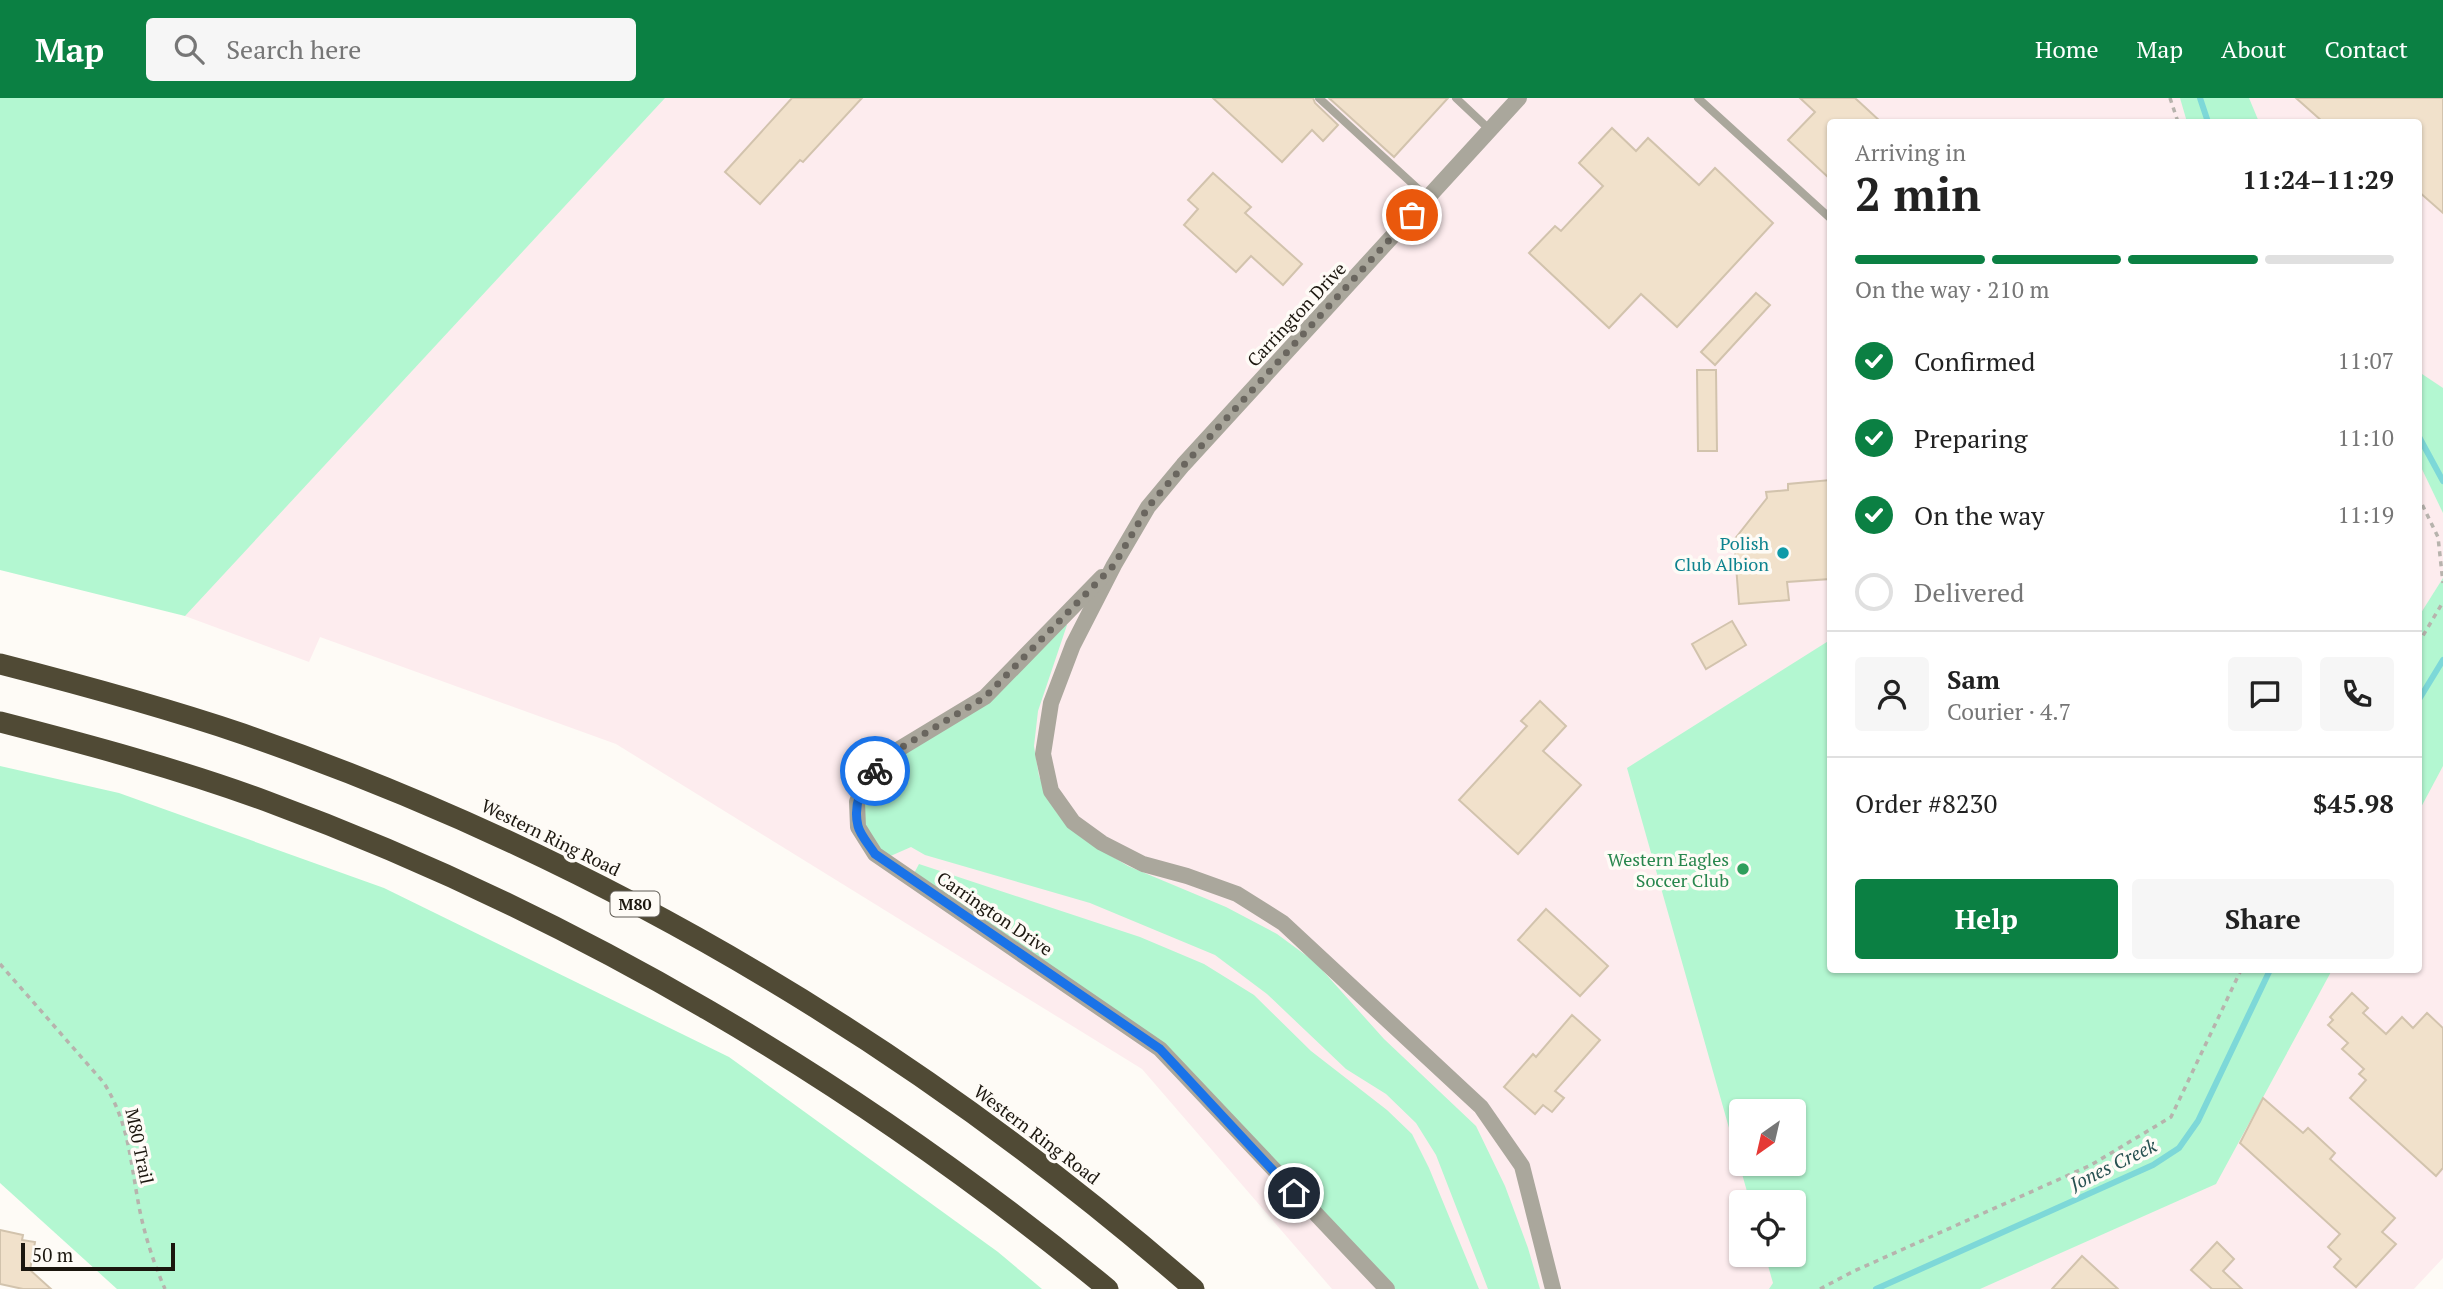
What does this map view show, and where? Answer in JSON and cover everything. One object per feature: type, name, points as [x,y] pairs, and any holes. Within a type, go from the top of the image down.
[{"type":"highway","name":"Western Ring Road","points":[[0,664],[164,709],[313,759],[476,826],[664,918],[752,967],[828,1014],[962,1105],[1098,1208],[1194,1289]]},
{"type":"highway","points":[[0,722],[118,754],[263,800],[407,857],[556,926],[711,1011],[863,1106],[1004,1206],[1108,1289]]},
{"type":"street","name":"Carrington Drive","points":[[1519,98],[1148,507],[1114,565],[1073,645],[1051,703],[1043,754],[1051,791],[1073,822],[1102,843],[1143,863],[1237,894],[1283,923],[1481,1107],[1522,1166],[1553,1289]]},
{"type":"street","name":"Carrington Drive","points":[[1114,565],[985,697],[899,749],[866,779],[857,802],[858,827],[875,854],[1160,1049],[1387,1289]]},
{"type":"lane","points":[[1319,98],[1427,198]]},
{"type":"lane","points":[[1455,98],[1490,130]]},
{"type":"lane","points":[[1698,98],[1827,215]]},
{"type":"path","points":[[2170,98],[2177,119]]},
{"type":"path","points":[[2422,504],[2438,537],[2443,583]]},
{"type":"path","points":[[2422,637],[2443,602]]},
{"type":"path","name":"M80 Trail","points":[[0,964],[104,1083],[117,1104],[127,1133],[138,1205],[165,1289]]},
{"type":"path","points":[[1820,1289],[1852,1272],[2091,1165],[2171,1117],[2240,973]]},
{"type":"shaded area","points":[[0,98],[2443,98],[2443,1258],[2414,1289],[1332,1289],[1142,1069],[616,744],[320,637],[309,662],[185,616]]},
{"type":"green space","points":[[0,98],[665,98],[185,616],[0,570]]},
{"type":"green space","points":[[2180,98],[2249,98],[2258,119],[2186,119]]},
{"type":"green space","points":[[2422,374],[2443,388],[2443,513],[2422,469]]},
{"type":"green space","points":[[2443,578],[2443,766],[2422,805],[2422,611]]},
{"type":"green space","points":[[1057,624],[1067,625],[1038,711],[1034,746],[1039,776],[1057,813],[1082,838],[1128,866],[1226,907],[1277,934],[1315,962],[1384,1039],[1476,1126],[1505,1186],[1540,1289],[1488,1289],[1436,1155],[1416,1123],[1386,1094],[1346,1069],[1267,994],[1215,955],[1090,903],[925,855],[911,847],[886,858],[858,827],[866,779],[985,697]]},
{"type":"green space","name":"Western Eagles Soccer Club","points":[[1827,642],[1827,973],[2330,973],[2216,1184],[1980,1289],[1769,1289],[1773,1283],[1768,1267],[1806,1267],[1806,1190],[1747,1190],[1743,1176],[1806,1176],[1806,1099],[1729,1099],[1729,1128],[1627,768]]},
{"type":"green space","points":[[0,766],[119,793],[384,888],[729,1057],[998,1252],[1042,1289],[117,1289],[0,1183]]},
{"type":"green space","points":[[919,864],[1140,937],[1204,964],[1254,995],[1311,1051],[1387,1110],[1412,1134],[1429,1168],[1479,1289],[1387,1289],[1195,1083],[911,879]]},
{"type":"building","points":[[792,98],[862,98],[760,204],[725,172]]},
{"type":"building","points":[[1213,98],[1313,98],[1338,125],[1323,141],[1312,130],[1282,162]]},
{"type":"building","points":[[1329,98],[1448,98],[1394,157]]},
{"type":"building","points":[[1800,98],[1855,98],[1878,119],[1827,119],[1827,176],[1788,140],[1815,112]]},
{"type":"building","points":[[2296,98],[2443,98],[2443,213],[2422,195],[2422,119],[2320,119]]},
{"type":"building","points":[[1612,128],[1636,151],[1648,138],[1699,185],[1715,168],[1773,223],[1677,327],[1641,294],[1609,328],[1529,253],[1555,226],[1561,231],[1603,186],[1579,163]]},
{"type":"building","points":[[1213,173],[1251,207],[1245,213],[1302,264],[1283,285],[1251,256],[1236,272],[1184,225],[1198,209],[1188,200]]},
{"type":"building","points":[[1756,293],[1770,305],[1715,365],[1701,352]]},
{"type":"building","points":[[1697,370],[1716,370],[1717,451],[1698,451]]},
{"type":"building","name":"Polish Club Albion","points":[[1827,480],[1827,579],[1787,582],[1789,600],[1739,604],[1734,540],[1767,498],[1766,492],[1788,490],[1788,484]]},
{"type":"building","points":[[1732,621],[1746,645],[1706,669],[1692,644]]},
{"type":"building","points":[[1540,701],[1566,726],[1543,751],[1581,785],[1518,854],[1459,800],[1527,726],[1521,721]]},
{"type":"building","points":[[1546,909],[1608,966],[1580,996],[1518,940]]},
{"type":"building","points":[[2352,993],[2368,1008],[2363,1013],[2386,1034],[2402,1017],[2413,1028],[2427,1013],[2443,1028],[2443,1168],[2436,1176],[2350,1098],[2366,1080],[2359,1074],[2364,1069],[2342,1049],[2348,1043],[2328,1025],[2333,1020],[2330,1017]]},
{"type":"building","points":[[1572,1015],[1600,1040],[1555,1091],[1564,1098],[1552,1112],[1543,1105],[1535,1114],[1504,1087],[1533,1054],[1536,1057]]},
{"type":"building","points":[[2263,1098],[2303,1133],[2308,1128],[2335,1153],[2330,1159],[2395,1218],[2382,1232],[2396,1244],[2356,1287],[2334,1267],[2341,1259],[2328,1247],[2340,1234],[2240,1143]]},
{"type":"building","points":[[0,1230],[23,1235],[22,1240],[35,1242],[30,1270],[51,1289],[23,1289],[0,1284]]},
{"type":"building","points":[[2217,1242],[2234,1259],[2223,1271],[2242,1289],[2212,1289],[2191,1270]]},
{"type":"building","points":[[2082,1256],[2118,1289],[2052,1289]]},
{"type":"waterway","name":"Jones Creek","points":[[2200,98],[2207,119]]},
{"type":"waterway","name":"Jones Creek","points":[[2422,442],[2443,481]]},
{"type":"waterway","name":"Jones Creek","points":[[2422,694],[2443,660]]},
{"type":"waterway","name":"Jones Creek","points":[[1876,1289],[2153,1165],[2179,1148],[2198,1121],[2269,973]]},
{"type":"way so far","points":[[875,771],[899,749],[985,697],[1114,565],[1148,507],[1412,215]]},
{"type":"place","name":"Polish Club Albion","points":[[1783,553]]},
{"type":"place","name":"Western Eagles Soccer Club","points":[[1743,869]]},
{"type":"route","points":[[875,771],[866,779],[857,802],[858,827],[875,854],[1160,1049],[1294,1193]]}]
